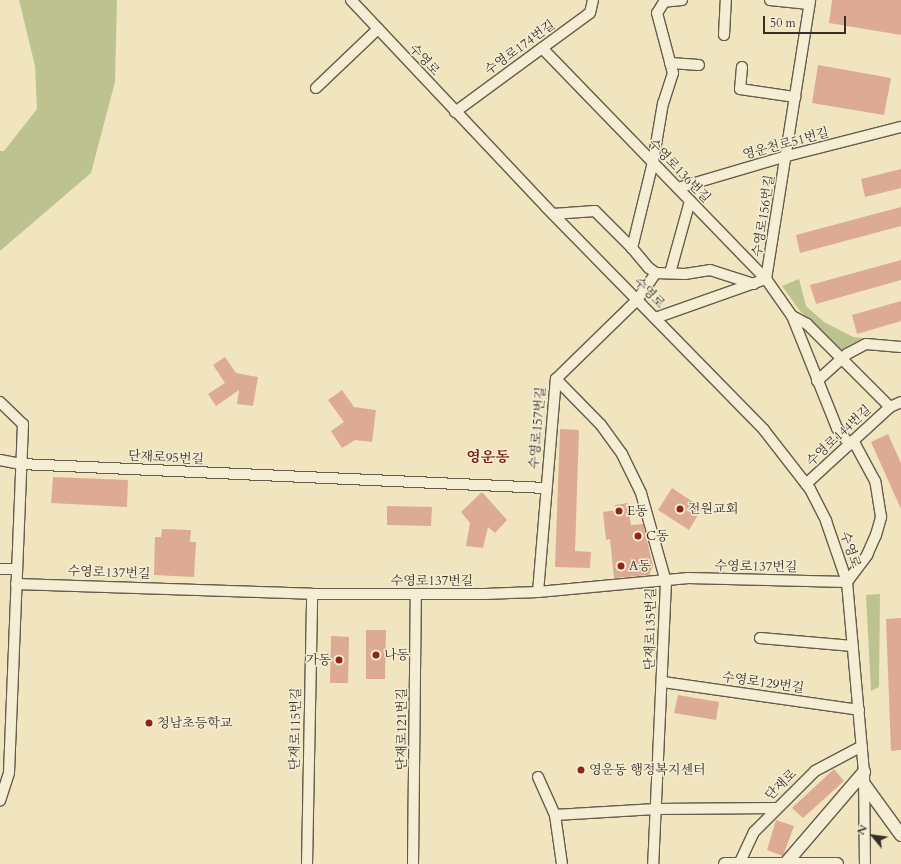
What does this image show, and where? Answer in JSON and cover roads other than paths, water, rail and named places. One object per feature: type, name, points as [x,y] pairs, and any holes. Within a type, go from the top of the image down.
[{"type":"street","name":"수영로","points":[[351,0],[552,214],[656,318],[764,430],[806,484],[826,521],[847,582],[862,746],[865,864]]},
{"type":"street","name":"수영로174번길","points":[[455,112],[590,13],[593,0]]},
{"type":"street","points":[[632,248],[653,162],[662,103],[673,73],[657,13],[664,2],[682,0]]},
{"type":"street","points":[[724,35],[726,0]]},
{"type":"street","name":"수영로156번길","points":[[766,279],[787,156],[809,2],[770,0]]},
{"type":"street","points":[[316,88],[378,29]]},
{"type":"street","name":"수영로136번길","points":[[542,48],[766,279],[792,316],[837,428],[852,444],[875,481],[881,517],[876,535],[866,555],[847,582]]},
{"type":"street","points":[[670,63],[699,66]]},
{"type":"street","points":[[742,68],[740,90],[795,97]]},
{"type":"street","name":"영운천로51번길","points":[[678,188],[787,156],[901,127]]},
{"type":"street","points":[[670,273],[690,201]]},
{"type":"street","points":[[552,214],[595,211],[632,248],[649,268],[656,272],[670,273],[710,270],[754,284]]},
{"type":"street","name":"수영로157번길","points":[[538,592],[556,378],[637,300],[656,272]]},
{"type":"street","points":[[656,318],[766,279]]},
{"type":"street","name":"수영로136번길","points":[[792,316],[807,324],[843,358]]},
{"type":"street","points":[[817,381],[843,358],[866,344],[901,347]]},
{"type":"street","name":"수영로144번길","points":[[843,358],[890,407]]},
{"type":"street","name":"단재로135번길","points":[[556,378],[601,425],[622,454],[641,493],[666,582],[663,682],[653,864]]},
{"type":"street","points":[[0,402],[23,424],[9,773],[0,801]]},
{"type":"street","name":"수영로144번길","points":[[806,484],[852,444],[890,407],[901,402]]},
{"type":"street","points":[[0,460],[21,464]]},
{"type":"street","name":"단재로95번길","points":[[21,464],[546,488]]},
{"type":"street","points":[[0,569],[17,569]]},
{"type":"street","name":"수영로137번길","points":[[16,584],[312,594],[416,594],[538,592],[666,582],[688,578],[847,582]]},
{"type":"street","name":"단재로115번길","points":[[307,864],[312,594]]},
{"type":"street","name":"단재로121번길","points":[[414,864],[416,594]]},
{"type":"street","points":[[760,638],[853,646]]},
{"type":"street","name":"수영로129번길","points":[[663,682],[859,710]]},
{"type":"street","name":"단재로","points":[[739,864],[754,832],[776,808],[815,771],[862,746]]},
{"type":"street","points":[[538,776],[555,815],[562,864]]},
{"type":"street","points":[[786,863],[864,778],[901,835]]},
{"type":"street","points":[[555,815],[656,810],[776,808]]},
{"type":"street","points":[[725,864],[837,864]]},
{"type":"place","name":"전원교회","points":[[680,509]]},
{"type":"place","name":"E동","points":[[619,511]]},
{"type":"place","name":"C동","points":[[638,536]]},
{"type":"place","name":"A동","points":[[621,566]]},
{"type":"place","name":"나동","points":[[376,655]]},
{"type":"place","name":"가동","points":[[339,660]]},
{"type":"place","name":"청남초등학교","points":[[149,723]]},
{"type":"place","name":"영운동 행정복지센터","points":[[581,770]]},
{"type":"district","name":"영운동","points":[[488,458]]}]
